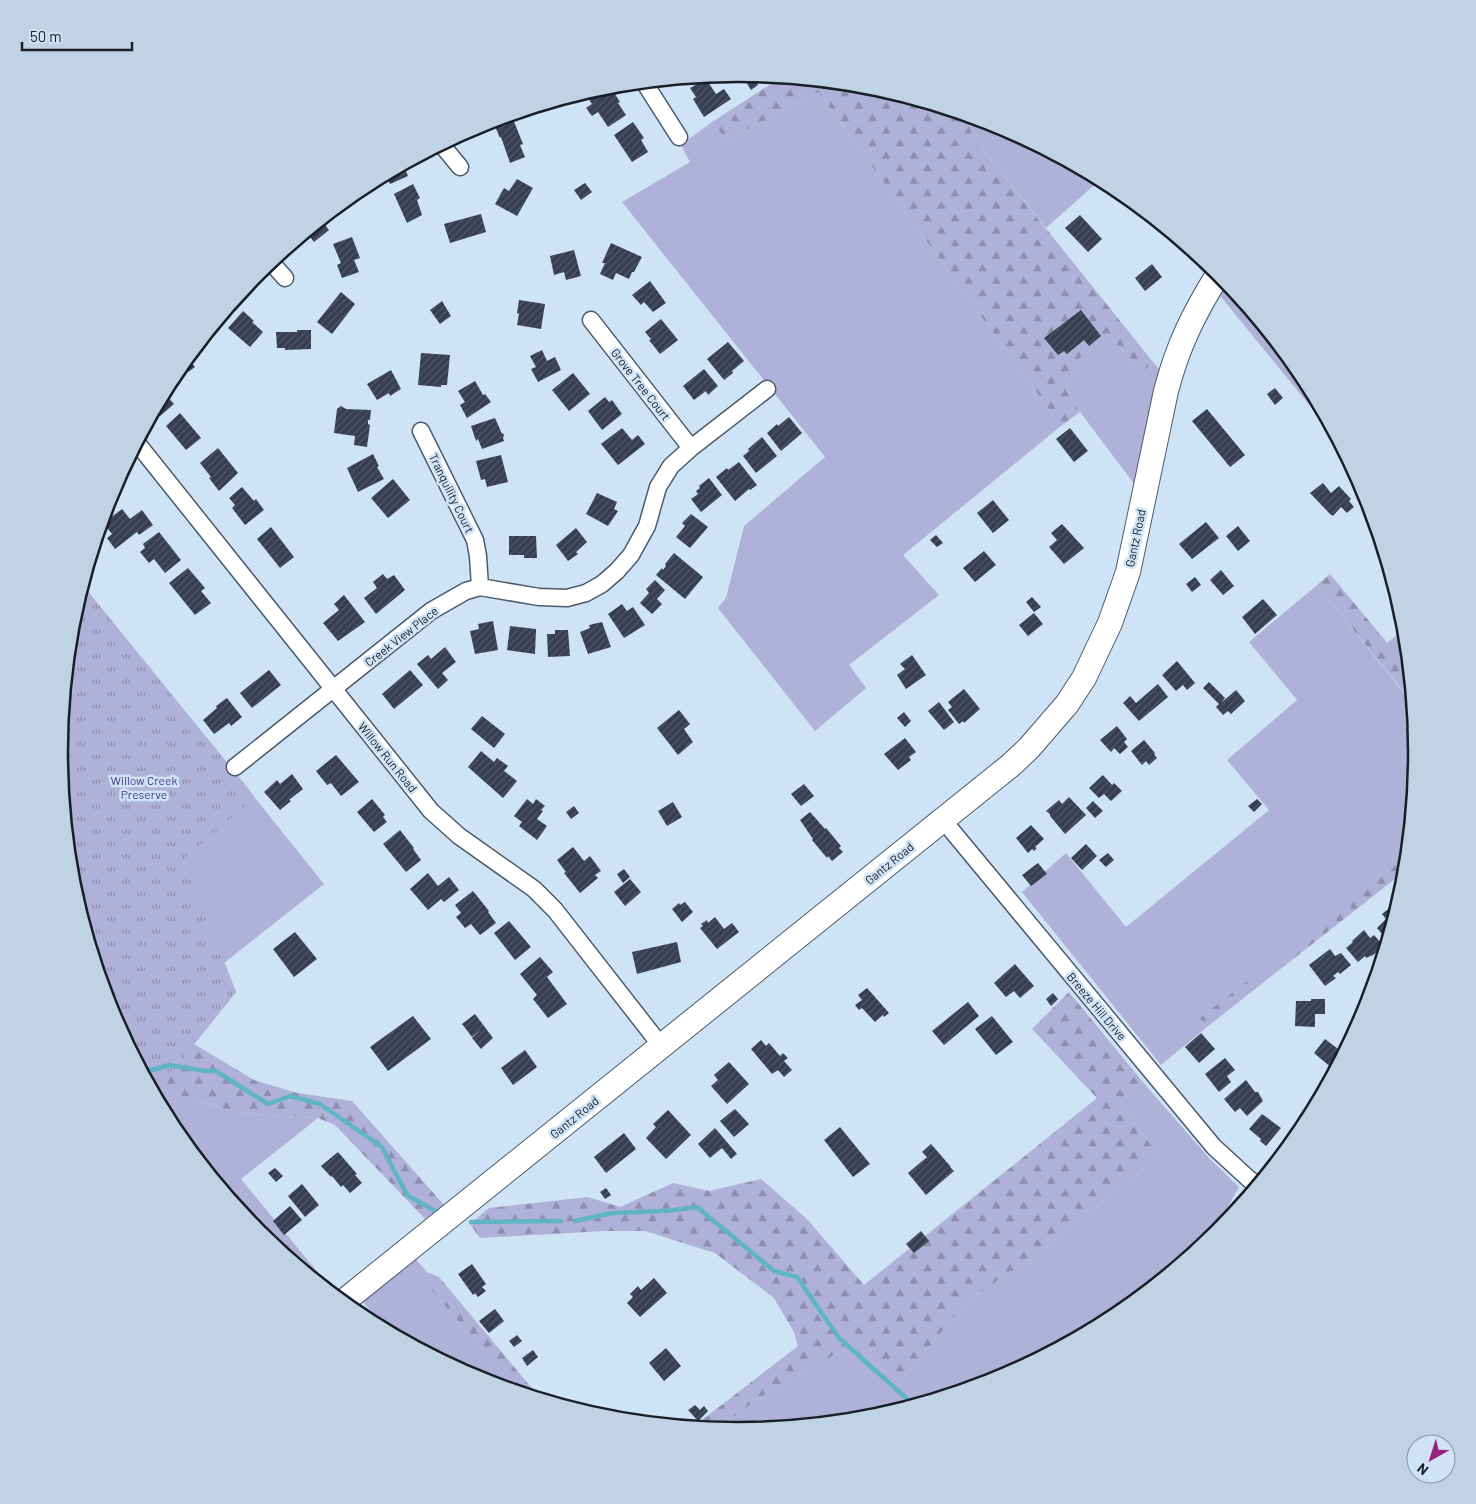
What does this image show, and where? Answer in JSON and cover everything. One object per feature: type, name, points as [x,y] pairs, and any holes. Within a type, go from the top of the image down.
[{"type":"main road","name":"Gantz Road","points":[[348,1298],[1011,765],[1029,748],[1067,704],[1084,678],[1110,623],[1128,572],[1173,365],[1192,318],[1214,280]]},
{"type":"street","points":[[647,87],[679,137]]},
{"type":"street","points":[[445,149],[460,167]]},
{"type":"street","points":[[275,267],[284,278]]},
{"type":"street","name":"Grove Tree Court","points":[[591,320],[691,448]]},
{"type":"street","points":[[480,587],[539,597],[567,598],[602,584],[631,555],[647,526],[658,487],[672,466],[691,448],[767,389]]},
{"type":"street","name":"Tranquility Court","points":[[421,431],[475,540],[480,587]]},
{"type":"street","name":"Willow Run Road","points":[[141,448],[431,811],[459,836],[534,889],[555,910],[662,1047]]},
{"type":"street","name":"Creek View Place","points":[[235,768],[432,611],[466,590],[480,587]]},
{"type":"street","name":"Breeze Hill Drive","points":[[943,820],[1214,1146],[1252,1181]]},
{"type":"green space","points":[[773,83],[826,87],[869,94],[912,104],[970,123],[971,135],[1153,362],[1142,372],[1107,333],[1085,348],[1066,388],[1080,412],[1061,426],[818,92],[727,141],[712,122]]},
{"type":"green space","points":[[818,92],[1061,426],[903,555],[939,595],[849,665],[866,688],[815,731],[718,608],[726,598],[744,526],[825,457],[622,202],[690,162],[681,145],[712,122],[727,141]]},
{"type":"green space","points":[[970,123],[1035,151],[1095,184],[1046,228],[971,135]]},
{"type":"green space","points":[[1220,287],[1270,344],[1296,379],[1319,417],[1217,292]]},
{"type":"green space","points":[[1107,333],[1142,372],[1153,362],[1163,374],[1138,489],[1080,412],[1066,388],[1085,348]]},
{"type":"green space","points":[[1330,574],[1403,661],[1406,694],[1317,585]]},
{"type":"green space","points":[[1317,585],[1406,695],[1408,752],[1407,796],[1399,862],[1201,1018],[1207,1027],[1161,1065],[1022,892],[1066,853],[1126,927],[1269,810],[1227,760],[1297,700],[1249,642]]},
{"type":"green space","name":"Willow Creek Preserve","points":[[87,590],[255,797],[184,859],[236,992],[164,1082],[152,1078],[119,1009],[103,968],[90,926],[73,840],[69,796],[69,708],[73,664]]},
{"type":"green space","points":[[1398,634],[1403,661],[1387,643]]},
{"type":"green space","points":[[207,738],[324,884],[224,963],[183,859],[254,797],[171,836],[115,998],[99,954],[70,809],[68,751]]},
{"type":"green space","points":[[255,797],[184,859],[236,992],[194,1044],[254,1080],[297,1093],[352,1101],[444,1205],[425,1219],[335,1125],[318,1118],[239,1113],[158,1088],[126,1024],[185,1037],[156,858]]},
{"type":"green space","points":[[1399,862],[1397,877],[1207,1027],[1200,1018]]},
{"type":"green space","points":[[1069,992],[1142,1081],[1120,1102],[1159,1156],[1035,1256],[967,1301],[900,1382],[852,1349],[836,1354],[759,1398],[728,1422],[701,1421],[798,1346],[794,1332],[774,1298],[715,1253],[645,1231],[604,1231],[480,1238],[470,1224],[489,1208],[588,1197],[620,1207],[673,1183],[709,1191],[761,1179],[807,1219],[864,1285],[1097,1098],[1032,1029]]},
{"type":"green space","points":[[1142,1081],[1209,1158],[1239,1187],[1224,1213],[1212,1226],[1146,1284],[1111,1310],[1073,1333],[1035,1353],[954,1387],[912,1400],[826,1417],[782,1421],[728,1422],[759,1398],[836,1354],[852,1349],[900,1382],[967,1301],[1035,1256],[1159,1156],[1120,1102]]},
{"type":"green space","points":[[158,1088],[239,1113],[318,1118],[241,1179],[322,1277],[264,1226],[234,1194],[180,1125]]},
{"type":"green space","points":[[413,1256],[427,1272],[430,1288],[510,1382],[441,1353],[403,1333],[375,1316],[361,1299]]},
{"type":"green space","points":[[427,1272],[439,1277],[534,1391],[510,1382],[429,1287]]},
{"type":"building","points":[[746,82],[756,82],[758,85],[751,90]]},
{"type":"building","points":[[699,83],[708,83],[716,94],[724,89],[731,99],[704,117],[693,99],[696,97],[690,88]]},
{"type":"building","points":[[614,93],[626,115],[608,127],[598,112],[592,116],[586,108],[592,104],[588,98]]},
{"type":"building","points":[[514,120],[523,144],[520,145],[525,157],[510,163],[496,127]]},
{"type":"building","points":[[633,122],[644,138],[641,140],[648,152],[632,162],[614,135]]},
{"type":"building","points":[[405,170],[408,176],[390,184],[388,180]]},
{"type":"building","points":[[517,179],[533,188],[517,216],[495,204],[504,188],[509,191]]},
{"type":"building","points":[[585,183],[592,192],[581,200],[574,190]]},
{"type":"building","points":[[413,184],[420,198],[417,200],[422,215],[407,223],[394,194]]},
{"type":"building","points":[[481,214],[486,232],[450,243],[444,224]]},
{"type":"building","points":[[1080,215],[1102,239],[1088,252],[1065,228]]},
{"type":"building","points":[[330,220],[325,225],[329,230],[314,242],[310,237]]},
{"type":"building","points":[[352,237],[360,258],[354,260],[359,272],[342,278],[337,265],[341,263],[333,244]]},
{"type":"building","points":[[611,243],[642,257],[629,279],[616,273],[613,280],[600,274],[605,263],[602,263]]},
{"type":"building","points":[[574,250],[581,276],[566,280],[564,272],[554,275],[550,256]]},
{"type":"building","points":[[1152,264],[1162,277],[1145,291],[1135,278]]},
{"type":"building","points":[[650,281],[666,303],[653,312],[644,302],[641,305],[632,295]]},
{"type":"building","points":[[341,292],[355,304],[332,334],[317,322]]},
{"type":"building","points":[[519,300],[545,304],[541,329],[517,325]]},
{"type":"building","points":[[442,301],[451,316],[440,324],[430,310]]},
{"type":"building","points":[[1081,310],[1101,336],[1089,346],[1084,340],[1067,354],[1064,351],[1058,355],[1044,338]]},
{"type":"building","points":[[243,311],[263,332],[250,347],[228,328]]},
{"type":"building","points":[[661,319],[678,340],[660,354],[645,332]]},
{"type":"building","points":[[297,330],[311,330],[311,349],[285,350],[285,348],[277,348],[276,332],[297,332]]},
{"type":"building","points":[[728,342],[744,361],[724,380],[707,359]]},
{"type":"building","points":[[542,350],[547,361],[555,357],[561,370],[538,382],[531,369],[536,367],[530,356]]},
{"type":"building","points":[[421,353],[450,355],[447,385],[441,385],[441,387],[418,385]]},
{"type":"building","points":[[192,363],[195,367],[188,372],[187,370]]},
{"type":"building","points":[[704,369],[718,386],[708,395],[706,391],[694,400],[683,386]]},
{"type":"building","points":[[391,370],[401,389],[390,396],[389,393],[377,400],[367,384]]},
{"type":"building","points":[[573,373],[590,394],[569,411],[552,390]]},
{"type":"building","points":[[475,381],[483,395],[485,394],[491,402],[467,418],[460,405],[465,402],[458,391]]},
{"type":"building","points":[[1275,388],[1283,398],[1275,405],[1267,394]]},
{"type":"building","points":[[605,397],[609,402],[612,400],[622,414],[602,430],[588,411]]},
{"type":"building","points":[[169,398],[174,404],[160,416],[159,414]]},
{"type":"building","points":[[341,406],[346,409],[371,410],[370,420],[368,420],[370,425],[367,447],[354,445],[355,436],[334,433],[337,409]]},
{"type":"building","points":[[1207,409],[1245,455],[1230,467],[1192,421]]},
{"type":"building","points":[[180,413],[201,438],[186,450],[166,426]]},
{"type":"building","points":[[789,417],[802,433],[781,451],[767,433]]},
{"type":"building","points":[[495,418],[504,435],[504,441],[482,449],[478,439],[476,441],[471,426]]},
{"type":"building","points":[[622,428],[632,440],[638,435],[645,444],[618,465],[601,444]]},
{"type":"building","points":[[1070,428],[1088,451],[1074,462],[1056,439]]},
{"type":"building","points":[[762,437],[777,456],[756,473],[743,456]]},
{"type":"building","points":[[218,448],[238,473],[219,491],[200,463]]},
{"type":"building","points":[[373,454],[379,466],[377,467],[384,479],[358,492],[347,468]]},
{"type":"building","points":[[501,455],[508,482],[487,487],[485,479],[481,480],[476,461]]},
{"type":"building","points":[[739,462],[757,485],[735,501],[716,477],[727,468],[728,470]]},
{"type":"building","points":[[709,478],[722,495],[701,512],[691,499],[698,494],[696,491],[700,488],[699,486]]},
{"type":"building","points":[[393,479],[410,500],[388,518],[371,498]]},
{"type":"building","points":[[1323,483],[1331,493],[1339,486],[1351,499],[1349,501],[1354,507],[1347,513],[1341,507],[1333,516],[1330,514],[1310,493]]},
{"type":"building","points":[[242,487],[254,501],[256,499],[264,510],[245,525],[232,508],[235,505],[229,498]]},
{"type":"building","points":[[597,493],[617,502],[614,509],[618,511],[608,526],[586,514]]},
{"type":"building","points":[[993,500],[1009,520],[993,533],[977,513]]},
{"type":"building","points":[[122,509],[130,519],[142,510],[153,525],[139,535],[137,532],[115,549],[107,538],[112,534],[106,527],[110,518]]},
{"type":"building","points":[[691,514],[708,527],[690,548],[676,537],[685,526],[682,523]]},
{"type":"building","points":[[1206,522],[1219,538],[1192,559],[1179,544]]},
{"type":"building","points":[[1062,524],[1084,548],[1064,564],[1049,547],[1057,540],[1051,533]]},
{"type":"building","points":[[1238,526],[1250,541],[1238,551],[1226,536]]},
{"type":"building","points":[[271,527],[294,557],[280,568],[257,539]]},
{"type":"building","points":[[576,528],[587,542],[576,552],[578,554],[568,561],[556,545]]},
{"type":"building","points":[[159,532],[181,560],[165,573],[154,559],[149,563],[140,552],[145,548],[143,544]]},
{"type":"building","points":[[936,535],[943,543],[937,547],[930,540]]},
{"type":"building","points":[[509,536],[536,536],[537,558],[524,558],[524,555],[509,555]]},
{"type":"building","points":[[984,551],[996,565],[975,582],[963,568]]},
{"type":"building","points":[[674,553],[703,577],[685,599],[656,575],[662,568],[663,570],[666,566],[665,564]]},
{"type":"building","points":[[188,568],[205,588],[201,591],[211,603],[195,615],[169,583]]},
{"type":"building","points":[[1221,570],[1234,586],[1223,595],[1210,580]]},
{"type":"building","points":[[383,574],[387,579],[394,575],[405,590],[376,614],[364,598],[377,588],[373,582]]},
{"type":"building","points":[[1195,577],[1201,585],[1192,592],[1186,584]]},
{"type":"building","points":[[655,580],[665,590],[657,599],[662,604],[652,614],[640,603],[649,593],[646,589]]},
{"type":"building","points":[[344,595],[365,622],[338,641],[323,623],[339,610],[334,604]]},
{"type":"building","points":[[1032,597],[1041,607],[1034,612],[1026,602]]},
{"type":"building","points":[[1263,599],[1277,615],[1255,634],[1242,617]]},
{"type":"building","points":[[622,604],[627,611],[633,607],[645,625],[624,638],[608,614]]},
{"type":"building","points":[[1034,613],[1043,624],[1028,636],[1019,625]]},
{"type":"building","points":[[493,621],[498,650],[475,654],[470,631],[479,629],[478,624]]},
{"type":"building","points":[[602,622],[611,647],[588,654],[580,632],[590,628],[589,625]]},
{"type":"building","points":[[510,626],[536,629],[535,654],[507,650]]},
{"type":"building","points":[[555,630],[568,630],[570,656],[548,657],[547,634],[555,634]]},
{"type":"building","points":[[445,647],[456,662],[442,673],[448,680],[438,689],[417,664],[428,655],[431,659]]},
{"type":"building","points":[[912,655],[926,675],[906,689],[897,675],[905,669],[900,664]]},
{"type":"building","points":[[1177,661],[1195,683],[1187,690],[1183,685],[1176,691],[1162,675]]},
{"type":"building","points":[[269,670],[281,685],[252,708],[240,693]]},
{"type":"building","points":[[410,670],[423,685],[394,709],[382,694]]},
{"type":"building","points":[[1209,682],[1225,698],[1221,703],[1236,690],[1245,701],[1231,714],[1228,711],[1223,715],[1216,707],[1219,704],[1203,688]]},
{"type":"building","points":[[1158,684],[1168,697],[1139,721],[1123,703],[1130,696],[1136,703]]},
{"type":"building","points":[[964,689],[980,709],[964,723],[963,721],[959,724],[948,710],[952,707],[948,702]]},
{"type":"building","points":[[227,698],[242,717],[231,726],[229,723],[214,734],[203,720],[217,708],[216,706]]},
{"type":"building","points":[[939,702],[954,722],[944,730],[928,711]]},
{"type":"building","points":[[679,710],[690,724],[684,729],[693,742],[678,755],[657,728]]},
{"type":"building","points":[[904,712],[911,721],[905,727],[897,718]]},
{"type":"building","points":[[482,716],[505,734],[494,748],[471,729]]},
{"type":"building","points":[[1117,726],[1127,739],[1124,742],[1128,747],[1120,754],[1114,748],[1111,752],[1100,740]]},
{"type":"building","points":[[905,738],[916,752],[909,757],[911,760],[898,770],[884,754]]},
{"type":"building","points":[[1144,740],[1157,758],[1149,765],[1146,761],[1142,765],[1131,751]]},
{"type":"building","points":[[481,751],[494,762],[497,758],[508,766],[504,771],[517,781],[503,798],[468,767]]},
{"type":"building","points":[[336,755],[359,782],[341,796],[331,783],[327,785],[316,771]]},
{"type":"building","points":[[292,774],[303,789],[280,810],[264,792],[277,780],[280,784]]},
{"type":"building","points":[[1103,775],[1112,785],[1114,783],[1122,791],[1111,801],[1104,794],[1099,798],[1089,788]]},
{"type":"building","points":[[804,784],[814,796],[801,806],[791,794]]},
{"type":"building","points":[[1069,797],[1086,815],[1065,834],[1046,811],[1059,800],[1062,804]]},
{"type":"building","points":[[372,799],[385,815],[383,817],[387,822],[374,832],[357,812]]},
{"type":"building","points":[[527,799],[533,804],[536,799],[545,806],[537,819],[547,826],[537,840],[519,826],[522,822],[514,816]]},
{"type":"building","points":[[1257,799],[1262,804],[1254,812],[1248,806]]},
{"type":"building","points":[[1093,801],[1103,811],[1095,818],[1086,808]]},
{"type":"building","points":[[673,802],[682,817],[667,826],[658,811]]},
{"type":"building","points":[[574,806],[579,813],[571,819],[566,812]]},
{"type":"building","points":[[810,812],[841,846],[839,848],[843,852],[832,861],[828,856],[827,858],[812,840],[800,820]]},
{"type":"building","points":[[1031,825],[1044,839],[1035,847],[1037,848],[1034,851],[1032,849],[1028,853],[1016,838]]},
{"type":"building","points":[[400,830],[421,860],[406,872],[383,844]]},
{"type":"building","points":[[1086,844],[1097,856],[1082,870],[1071,858]]},
{"type":"building","points":[[573,847],[584,861],[590,856],[601,871],[595,875],[598,878],[580,893],[564,873],[566,872],[557,860]]},
{"type":"building","points":[[1108,853],[1114,860],[1106,867],[1099,860]]},
{"type":"building","points":[[1038,863],[1047,874],[1031,886],[1022,875]]},
{"type":"building","points":[[624,869],[630,877],[623,883],[617,874]]},
{"type":"building","points":[[428,873],[438,886],[449,877],[459,890],[444,902],[441,899],[428,910],[410,889]]},
{"type":"building","points":[[630,879],[641,892],[625,906],[614,892]]},
{"type":"building","points":[[473,891],[496,923],[480,935],[471,924],[465,928],[456,917],[461,913],[455,905]]},
{"type":"building","points":[[685,902],[693,912],[682,922],[672,909],[679,903],[680,905]]},
{"type":"building","points":[[1390,907],[1383,935],[1377,928],[1386,919],[1382,914]]},
{"type":"building","points":[[715,917],[724,929],[732,923],[739,932],[717,949],[700,928],[703,926],[701,924],[707,920],[708,923]]},
{"type":"building","points":[[509,921],[531,947],[515,960],[494,933]]},
{"type":"building","points":[[1364,930],[1370,938],[1374,935],[1381,943],[1378,951],[1366,958],[1365,956],[1358,962],[1346,948]]},
{"type":"building","points":[[295,932],[317,959],[294,977],[273,949]]},
{"type":"building","points":[[677,942],[681,962],[637,974],[632,952]]},
{"type":"building","points":[[1330,949],[1335,956],[1341,953],[1351,965],[1340,974],[1338,972],[1333,976],[1336,978],[1325,986],[1309,965]]},
{"type":"building","points":[[540,957],[553,972],[547,977],[567,1004],[548,1018],[533,999],[537,995],[520,974]]},
{"type":"building","points":[[1015,964],[1034,986],[1020,998],[1014,991],[1006,997],[994,983]]},
{"type":"building","points":[[867,988],[889,1013],[884,1017],[883,1015],[875,1022],[862,1008],[859,1010],[855,1005],[862,1000],[858,995]]},
{"type":"building","points":[[1053,993],[1058,999],[1051,1006],[1046,999]]},
{"type":"building","points":[[1311,999],[1325,999],[1325,1014],[1315,1014],[1315,1027],[1295,1026],[1296,1001],[1311,1001]]},
{"type":"building","points":[[968,1002],[979,1016],[944,1045],[932,1031]]},
{"type":"building","points":[[475,1014],[493,1038],[481,1049],[472,1038],[482,1029],[472,1037],[462,1024]]},
{"type":"building","points":[[413,1016],[431,1039],[388,1071],[370,1047]]},
{"type":"building","points":[[992,1016],[1013,1042],[996,1055],[975,1029]]},
{"type":"building","points":[[1201,1033],[1215,1049],[1199,1063],[1185,1047]]},
{"type":"building","points":[[1325,1039],[1338,1049],[1340,1046],[1330,1066],[1314,1053]]},
{"type":"building","points":[[761,1040],[766,1046],[769,1043],[780,1056],[783,1053],[788,1058],[784,1061],[792,1070],[784,1077],[778,1070],[772,1074],[751,1049]]},
{"type":"building","points":[[525,1050],[537,1067],[513,1085],[501,1068]]},
{"type":"building","points":[[1225,1058],[1235,1070],[1227,1076],[1231,1082],[1219,1092],[1205,1074]]},
{"type":"building","points":[[729,1062],[749,1084],[727,1104],[711,1086],[718,1080],[714,1075]]},
{"type":"building","points":[[1246,1080],[1255,1092],[1258,1092],[1263,1101],[1247,1116],[1240,1108],[1235,1112],[1224,1099]]},
{"type":"building","points":[[735,1109],[749,1124],[734,1137],[720,1121]]},
{"type":"building","points":[[668,1110],[691,1135],[666,1159],[646,1138],[656,1127],[653,1124]]},
{"type":"building","points":[[1262,1114],[1281,1128],[1266,1146],[1249,1129]]},
{"type":"building","points":[[840,1127],[870,1164],[853,1177],[824,1140]]},
{"type":"building","points":[[715,1128],[737,1154],[731,1159],[722,1148],[710,1158],[698,1144]]},
{"type":"building","points":[[624,1133],[636,1149],[606,1173],[594,1157]]},
{"type":"building","points":[[931,1144],[954,1171],[926,1195],[908,1173],[927,1157],[922,1152]]},
{"type":"building","points":[[338,1152],[357,1174],[355,1175],[362,1183],[350,1193],[343,1185],[341,1187],[321,1166]]},
{"type":"building","points":[[275,1168],[283,1176],[276,1182],[268,1173]]},
{"type":"building","points":[[302,1184],[319,1205],[305,1217],[288,1196]]},
{"type":"building","points":[[606,1188],[611,1195],[605,1199],[600,1192]]},
{"type":"building","points":[[290,1206],[302,1220],[284,1235],[273,1221]]},
{"type":"building","points":[[921,1231],[929,1241],[914,1253],[906,1244]]},
{"type":"building","points":[[472,1264],[486,1284],[482,1287],[486,1291],[478,1297],[475,1293],[473,1295],[458,1274]]},
{"type":"building","points":[[654,1278],[667,1293],[640,1317],[627,1303],[633,1297],[630,1294],[638,1286],[641,1290]]},
{"type":"building","points":[[495,1309],[504,1321],[489,1333],[479,1321]]},
{"type":"building","points":[[517,1335],[522,1341],[514,1347],[509,1341]]},
{"type":"building","points":[[666,1348],[681,1366],[664,1381],[649,1363]]},
{"type":"building","points":[[533,1350],[538,1357],[527,1366],[522,1358]]},
{"type":"building","points":[[695,1405],[700,1410],[704,1406],[708,1411],[698,1421],[688,1410]]},
{"type":"waterway","points":[[148,1069],[152,1070],[169,1065],[216,1071],[268,1104],[290,1096],[320,1104],[382,1147],[407,1195],[435,1211]]},
{"type":"waterway","points":[[575,1221],[612,1213],[666,1211],[697,1207],[774,1271],[797,1277],[839,1338],[909,1401]]},
{"type":"waterway","points":[[471,1222],[561,1221]]}]
